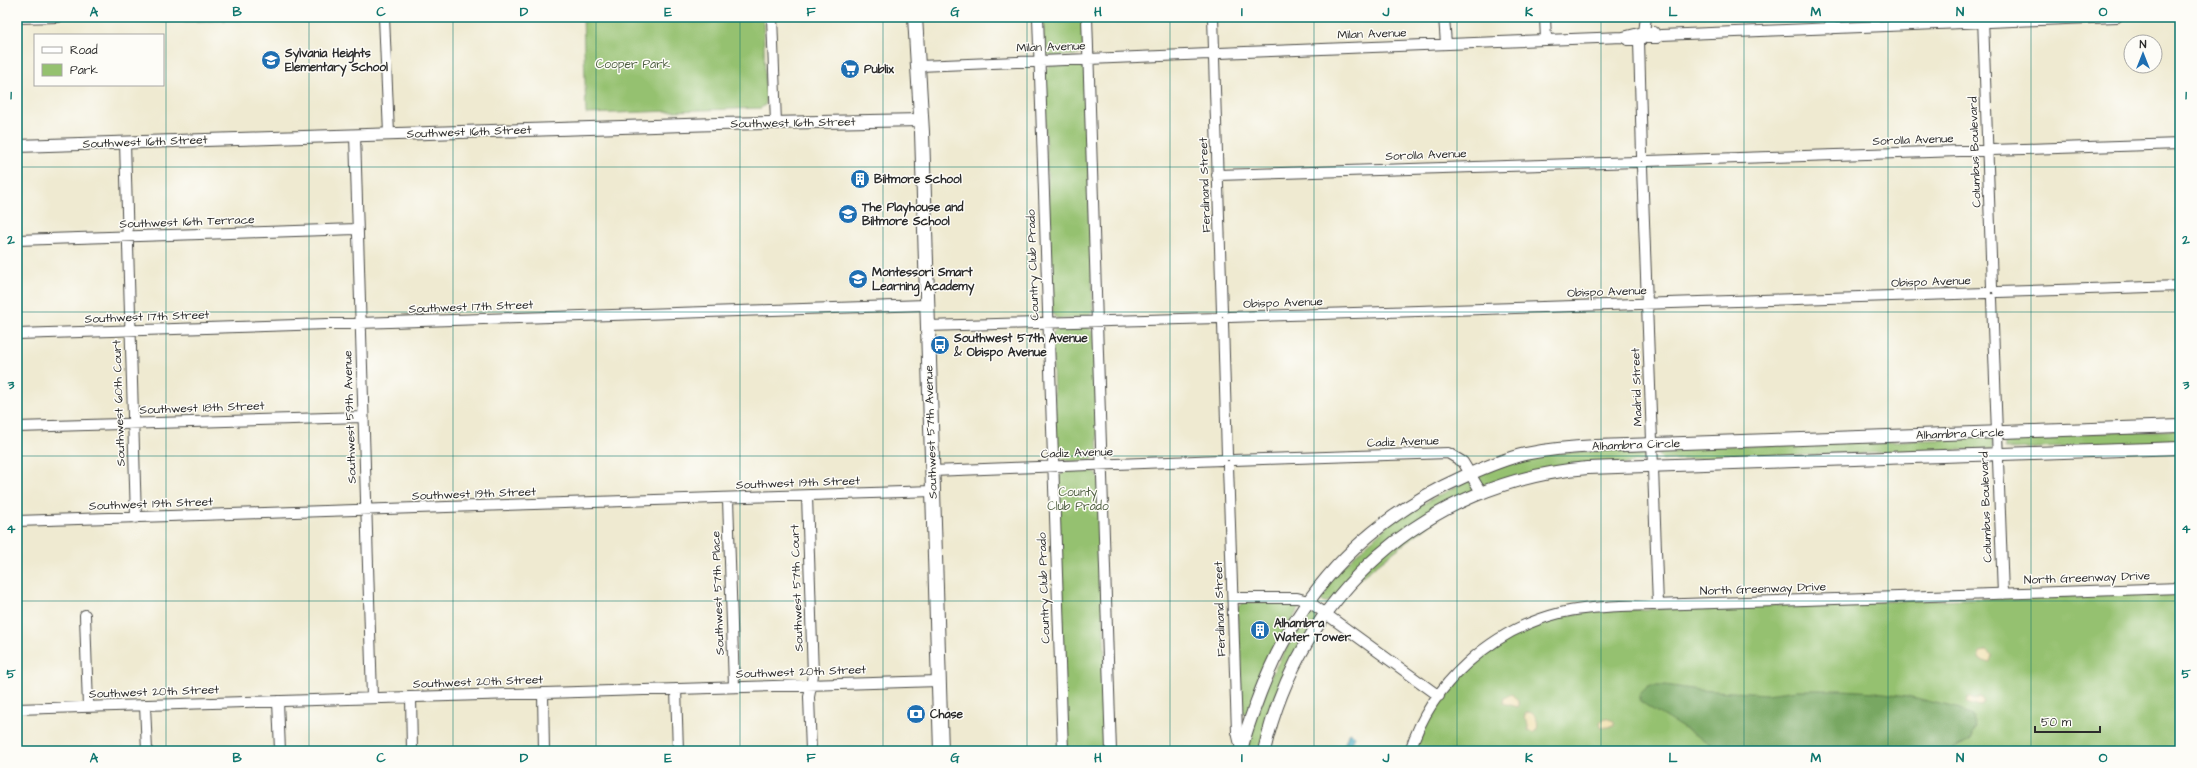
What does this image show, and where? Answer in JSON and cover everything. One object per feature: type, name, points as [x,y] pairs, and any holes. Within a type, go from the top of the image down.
[{"type":"main road","name":"Southwest 57th Avenue","points":[[916,17],[921,120],[941,751]]},
{"type":"street","points":[[17,18],[58,17]]},
{"type":"street","points":[[384,17],[389,134]]},
{"type":"street","points":[[772,17],[776,123]]},
{"type":"street","name":"Country Club Prado","points":[[1038,17],[1063,751]]},
{"type":"street","points":[[1087,17],[1111,751]]},
{"type":"street","name":"Ferdinand Street","points":[[1213,17],[1217,175],[1237,732],[1242,750]]},
{"type":"street","points":[[1444,17],[1446,44]]},
{"type":"street","points":[[1545,17],[1546,40]]},
{"type":"street","name":"Madrid Street","points":[[1646,17],[1642,36],[1642,161],[1658,605]]},
{"type":"street","points":[[1830,17],[1831,28]]},
{"type":"street","name":"Milan Avenue","points":[[919,66],[1623,37],[1628,40],[1642,36],[1657,38],[1661,35],[1983,20],[2117,17]]},
{"type":"street","name":"Columbus Boulevard","points":[[1983,20],[2003,594]]},
{"type":"street","name":"Southwest 16th Street","points":[[17,146],[389,134],[921,120]]},
{"type":"street","name":"Southwest 59th Avenue","points":[[355,135],[365,511],[372,698]]},
{"type":"street","name":"Southwest 60th Court","points":[[125,143],[136,518]]},
{"type":"street","name":"Sorolla Avenue","points":[[1217,175],[2180,144]]},
{"type":"street","name":"Southwest 16th Terrace","points":[[17,240],[357,229]]},
{"type":"street","name":"Obispo Avenue","points":[[927,326],[1098,322],[2180,286]]},
{"type":"street","name":"Southwest 17th Street","points":[[17,334],[926,305]]},
{"type":"street","name":"Southwest 18th Street","points":[[17,427],[363,417]]},
{"type":"street","name":"Alhambra Circle","points":[[1242,750],[1255,706],[1271,665],[1286,636],[1308,601],[1337,565],[1393,516],[1425,495],[1504,460],[1542,451],[1652,444],[2180,426]]},
{"type":"street","name":"Alhambra Circle","points":[[1264,751],[1291,672],[1308,639],[1325,613],[1353,579],[1389,545],[1432,516],[1481,492],[1523,478],[1557,471],[1652,465],[2180,448]]},
{"type":"street","name":"Cadiz Avenue","points":[[932,471],[1445,453],[1461,460],[1481,492]]},
{"type":"street","name":"Southwest 19th Street","points":[[17,521],[933,492]]},
{"type":"street","name":"Southwest 57th Court","points":[[807,496],[813,675],[809,697],[811,751]]},
{"type":"street","name":"Southwest 57th Place","points":[[728,499],[734,687]]},
{"type":"street","name":"North Greenway Drive","points":[[1410,751],[1421,724],[1439,696],[1462,668],[1479,653],[1502,638],[1533,622],[1560,613],[1580,609],[1658,605],[2180,588]]},
{"type":"street","points":[[1233,598],[1297,598],[1308,601],[1439,696]]},
{"type":"street","points":[[85,615],[88,707]]},
{"type":"street","name":"Southwest 20th Street","points":[[17,709],[939,681]]},
{"type":"street","points":[[676,689],[678,751]]},
{"type":"street","points":[[543,693],[544,751]]},
{"type":"street","points":[[411,697],[412,751]]},
{"type":"street","points":[[278,701],[280,751]]},
{"type":"street","points":[[145,705],[146,751]]},
{"type":"green space","points":[[160,17],[241,17],[241,20],[161,22]]},
{"type":"green space","name":"Cooper Park","points":[[583,17],[763,17],[766,104],[761,108],[586,114]]},
{"type":"green space","points":[[1042,17],[1083,17],[1084,47],[1082,53],[1078,55],[1051,57],[1045,53]]},
{"type":"green space","points":[[1079,63],[1085,70],[1093,310],[1087,318],[1058,319],[1053,315],[1043,73],[1050,65]]},
{"type":"green space","name":"County Club Prado","points":[[1087,326],[1094,333],[1098,453],[1091,461],[1071,462],[1062,459],[1056,451],[1052,334],[1058,327]]},
{"type":"green space","points":[[2180,430],[2180,444],[2005,449],[2004,436]]},
{"type":"green space","points":[[1993,438],[1993,449],[1663,460],[1659,456],[1662,448]]},
{"type":"green space","points":[[1640,449],[1646,455],[1643,461],[1484,486],[1478,480],[1480,473],[1545,453]]},
{"type":"green space","name":"County Club Prado","points":[[1076,470],[1090,470],[1097,474],[1099,479],[1108,751],[1066,751],[1056,480],[1059,476],[1067,472]]},
{"type":"green space","points":[[1469,480],[1474,490],[1330,601],[1324,603],[1318,597],[1330,578],[1397,517]]},
{"type":"green space","points":[[2180,592],[2180,751],[1414,751],[1424,728],[1436,707],[1451,687],[1467,670],[1485,654],[1505,640],[1527,628],[1560,616],[1592,611]]},
{"type":"green space","points":[[1245,602],[1295,603],[1299,607],[1247,713],[1241,713],[1237,607]]},
{"type":"green space","points":[[1307,612],[1315,614],[1316,620],[1261,751],[1247,751],[1256,710],[1268,681]]},
{"type":"green space","points":[[1651,685],[1665,685],[1698,690],[1767,694],[1797,690],[1841,690],[1908,696],[1960,709],[1973,717],[1975,728],[1971,740],[1948,751],[1725,751],[1710,744],[1640,701],[1642,691]]},
{"type":"sand","points":[[1986,651],[1992,656],[1990,663],[1978,659],[1980,652]]},
{"type":"sand","points":[[1511,694],[1518,700],[1518,707],[1503,703],[1504,698]]},
{"type":"sand","points":[[1968,697],[1975,700],[1981,698],[1984,702],[1981,706],[1971,705],[1966,702]]},
{"type":"sand","points":[[1530,712],[1534,715],[1538,726],[1533,733],[1528,730],[1528,724],[1524,717],[1526,713]]},
{"type":"sand","points":[[1605,718],[1614,721],[1614,726],[1601,728],[1600,722]]},
{"type":"water","points":[[1349,732],[1355,736],[1350,750],[1343,748]]},
{"type":"place","name":"Sylvania Heights Elementary School","points":[[271,60]]},
{"type":"place","name":"Publix","points":[[850,69]]},
{"type":"place","name":"Biltmore School","points":[[860,179]]},
{"type":"place","name":"The Playhouse and Biltmore School","points":[[848,214]]},
{"type":"place","name":"Montessori Smart Learning Academy","points":[[858,279]]},
{"type":"place","name":"Southwest 57th Avenue & Obispo Avenue","points":[[940,345]]},
{"type":"place","name":"Alhambra Water Tower","points":[[1260,630]]},
{"type":"place","name":"Chase","points":[[916,714]]}]
